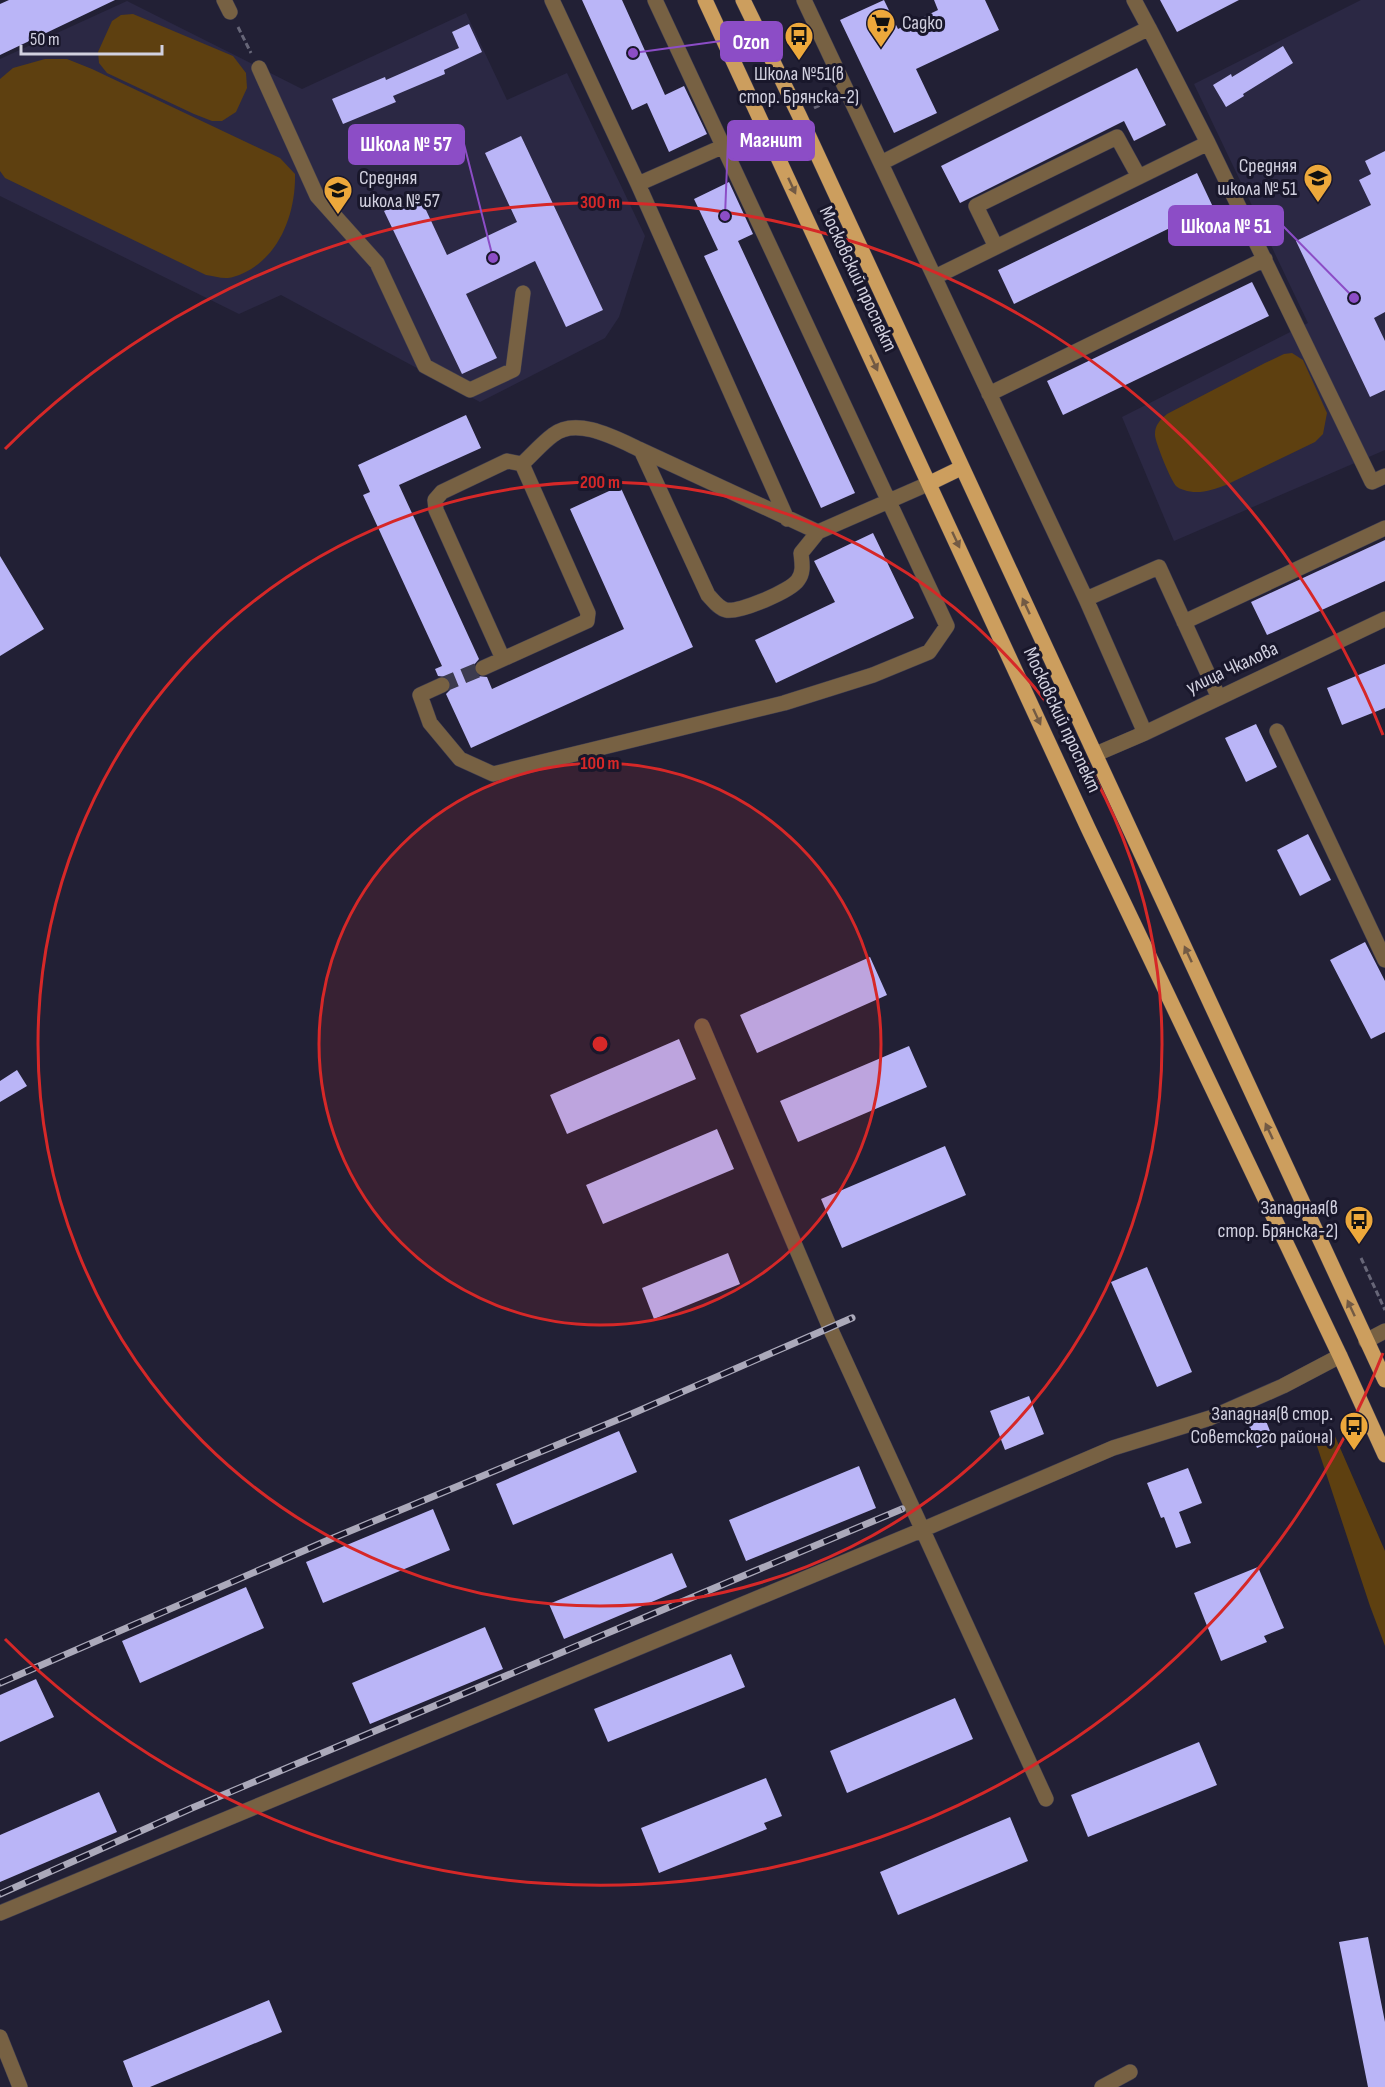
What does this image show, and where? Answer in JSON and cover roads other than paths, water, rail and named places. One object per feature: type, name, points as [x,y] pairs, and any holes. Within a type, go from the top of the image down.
[{"type":"main road","name":"Московский проспект","points":[[705,0],[1088,828],[1385,1455]]},
{"type":"main road","name":"Московский проспект","points":[[744,0],[1385,1380]]},
{"type":"main road","points":[[930,483],[961,468]]},
{"type":"street","points":[[552,0],[638,184],[786,519]]},
{"type":"street","points":[[442,686],[420,695],[430,723],[460,759],[493,774],[784,703],[873,675],[929,652],[947,626],[891,501],[655,0]]},
{"type":"street","points":[[804,0],[1086,599],[1145,733]]},
{"type":"street","points":[[1134,0],[1208,143],[1372,482],[1385,476]]},
{"type":"street","points":[[881,163],[1149,28]]},
{"type":"street","points":[[259,68],[317,196],[377,263],[425,366],[470,390],[513,370],[523,292]]},
{"type":"street","points":[[996,247],[976,207],[1117,137],[1138,177]]},
{"type":"street","points":[[934,277],[1208,143]]},
{"type":"street","points":[[638,184],[724,146]]},
{"type":"street","points":[[989,394],[1265,259]]},
{"type":"street","points":[[522,464],[555,433],[580,426],[641,450],[818,532]]},
{"type":"street","points":[[641,450],[708,595],[726,610],[742,609],[794,585],[802,572],[801,553],[818,532],[930,483]]},
{"type":"street","points":[[503,659],[436,510],[435,500],[442,492],[507,461],[522,464]]},
{"type":"street","points":[[483,668],[587,621],[588,614],[522,464]]},
{"type":"street","points":[[1184,622],[1385,528]]},
{"type":"street","points":[[1086,599],[1159,567],[1219,698]]},
{"type":"street","name":"улица Чкалова","points":[[1096,754],[1385,619]]},
{"type":"street","points":[[1276,731],[1385,960]]},
{"type":"street","points":[[702,1026],[830,1328],[1046,1799]]},
{"type":"street","points":[[1366,1341],[1385,1331]]},
{"type":"street","points":[[0,1913],[924,1529],[1113,1448],[1210,1418],[1283,1386],[1340,1356]]},
{"type":"street","points":[[0,2037],[20,2087]]},
{"type":"street","points":[[1102,2087],[1130,2072]]},
{"type":"tunnel","points":[[442,685],[483,668]]},
{"type":"railway","points":[[0,1683],[326,1541],[629,1415],[852,1318]]},
{"type":"railway","points":[[0,1894],[192,1808],[902,1509]]},
{"type":"place","name":"Садко","points":[[881,48]]},
{"type":"place","name":"Ozon","points":[[633,53]]},
{"type":"place","name":"Школа №51(в стор. Брянска-2)","points":[[799,62]]},
{"type":"place","name":"Средняя школа № 51","points":[[1318,204]]},
{"type":"place","name":"Средняя школа № 57","points":[[338,216]]},
{"type":"place","name":"Магнит","points":[[725,216]]},
{"type":"place","name":"Школа № 57","points":[[493,258]]},
{"type":"place","name":"Школа № 51","points":[[1354,298]]},
{"type":"place","name":"Западная(в стор. Брянска-2)","points":[[1359,1246]]},
{"type":"place","name":"Западная(в стор. Советского района)","points":[[1354,1452]]}]
